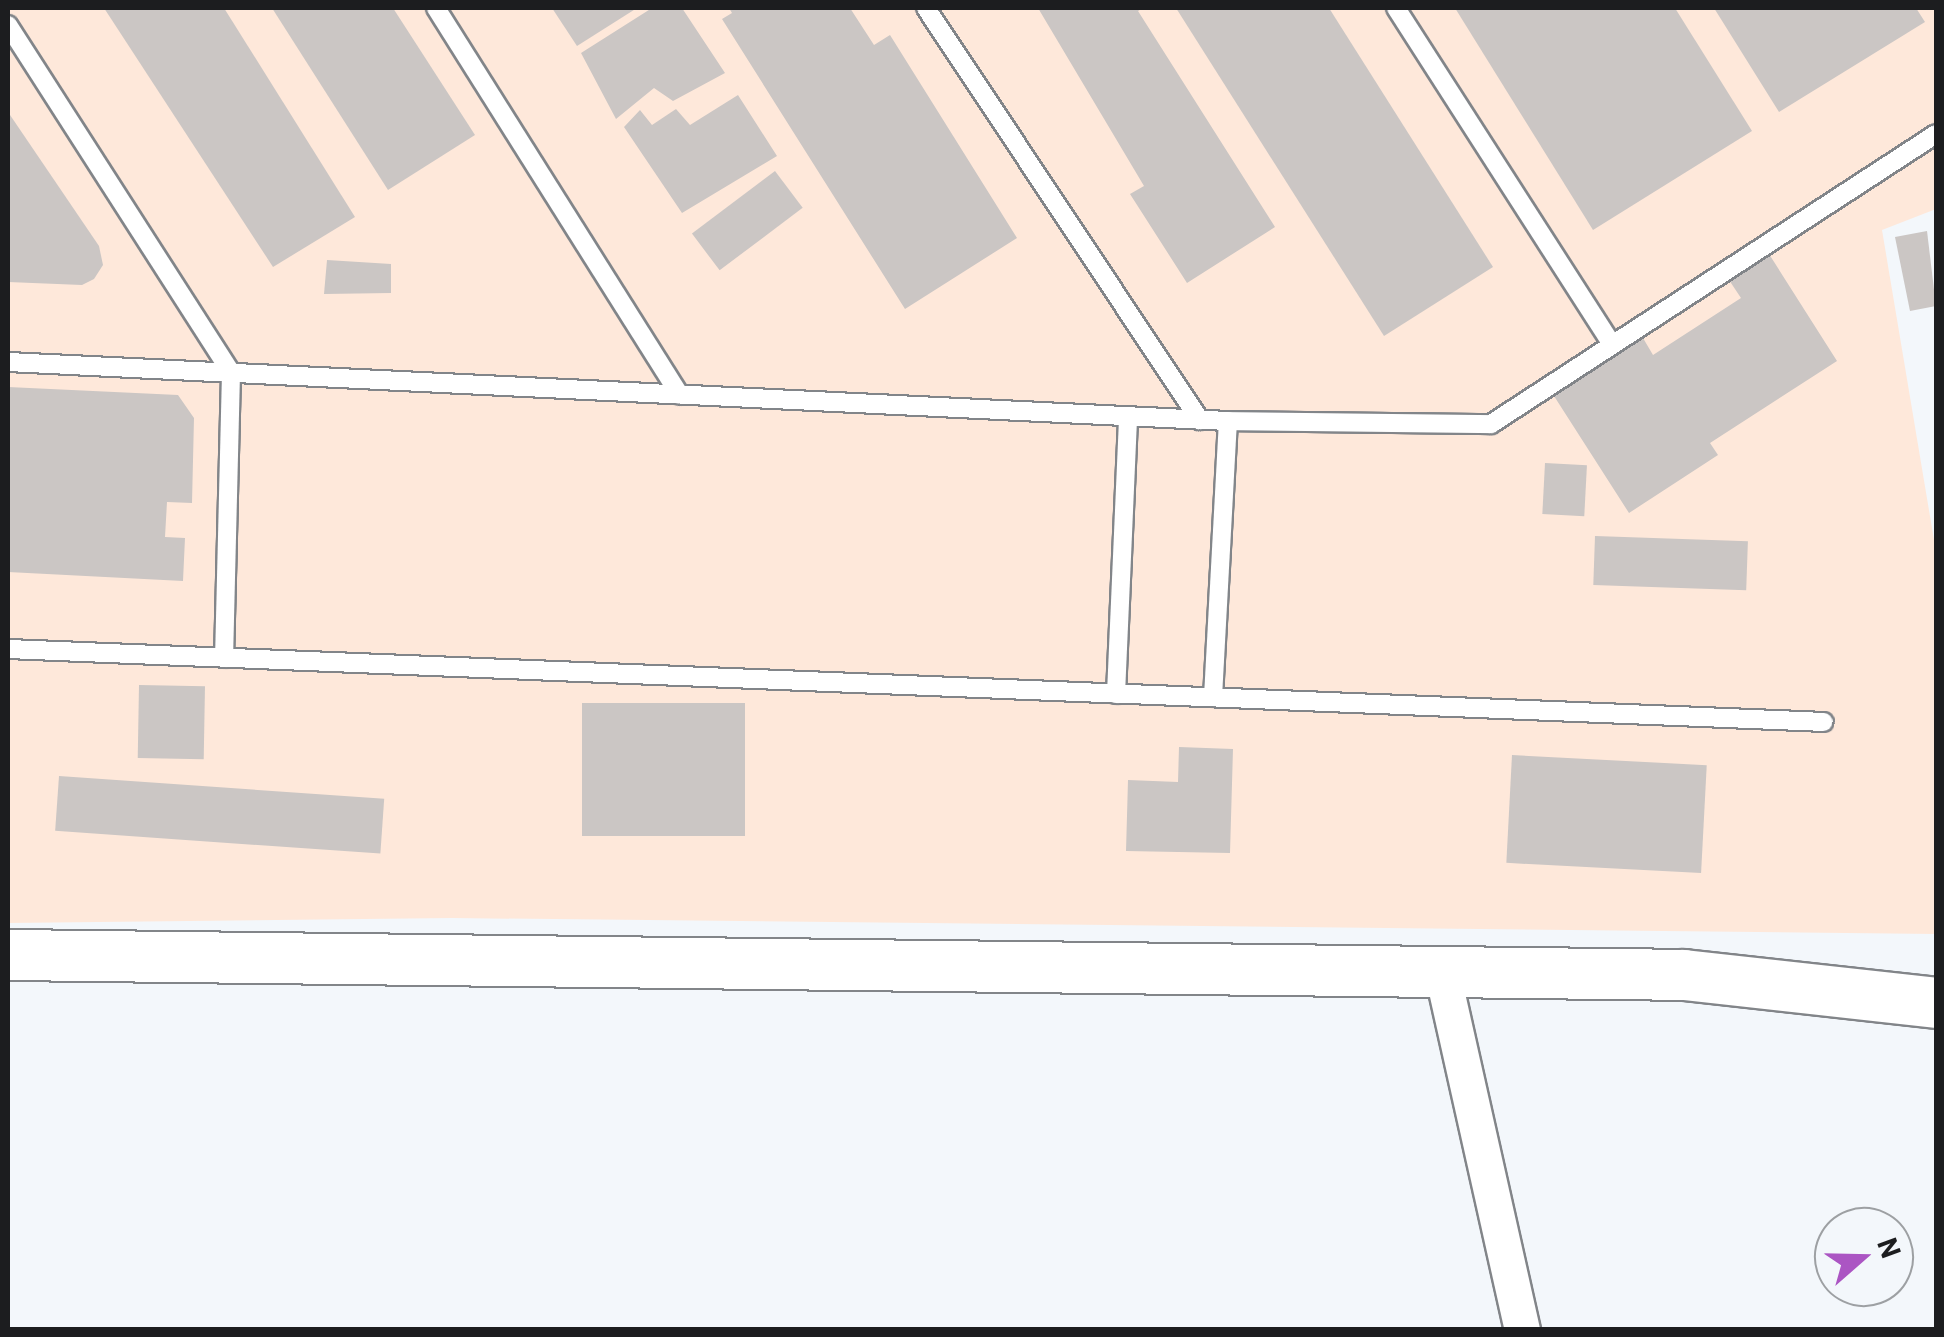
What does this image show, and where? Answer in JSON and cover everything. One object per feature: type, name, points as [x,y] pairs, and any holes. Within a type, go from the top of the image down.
[{"type":"main road","points":[[8,955],[1684,976],[1936,1003]]},
{"type":"street","points":[[1442,972],[1522,1330]]},
{"type":"lane","points":[[436,8],[680,395]]},
{"type":"lane","points":[[926,8],[1200,420]]},
{"type":"lane","points":[[1396,8],[1612,345]]},
{"type":"lane","points":[[8,25],[15,48],[231,373],[224,658]]},
{"type":"lane","points":[[8,362],[1228,422],[1491,424],[1936,134]]},
{"type":"lane","points":[[1116,694],[1128,416]]},
{"type":"lane","points":[[1214,698],[1228,422]]},
{"type":"lane","points":[[8,649],[1824,722]]},
{"type":"shaded area","points":[[8,8],[1936,8],[1936,209],[1882,230],[1936,552],[1936,934],[452,918],[8,923]]},
{"type":"building","points":[[104,8],[224,8],[355,217],[273,267]]},
{"type":"building","points":[[272,8],[393,8],[475,135],[388,190]]},
{"type":"building","points":[[552,8],[637,8],[577,46]]},
{"type":"building","points":[[652,8],[682,8],[725,73],[673,101],[654,88],[616,119],[581,53]]},
{"type":"building","points":[[729,8],[850,8],[874,45],[890,35],[1017,238],[905,309],[722,19],[732,13]]},
{"type":"building","points":[[1038,8],[1143,8],[1138,11],[1275,227],[1187,283],[1130,194],[1144,186]]},
{"type":"building","points":[[1176,8],[1329,8],[1493,267],[1384,336]]},
{"type":"building","points":[[1455,8],[1675,8],[1752,131],[1593,230]]},
{"type":"building","points":[[1714,8],[1916,8],[1925,22],[1779,112]]},
{"type":"building","points":[[738,95],[777,156],[682,213],[624,127],[640,110],[652,125],[676,109],[690,125]]},
{"type":"building","points":[[8,112],[99,246],[103,265],[94,279],[82,285],[8,282]]},
{"type":"building","points":[[775,171],[803,208],[720,270],[692,234]]},
{"type":"building","points":[[1927,231],[1936,306],[1910,311],[1895,237]]},
{"type":"building","points":[[1769,254],[1837,361],[1710,443],[1718,455],[1629,513],[1554,396],[1643,338],[1653,355],[1741,298],[1729,280]]},
{"type":"building","points":[[327,260],[391,264],[391,293],[324,294]]},
{"type":"building","points":[[8,387],[178,395],[194,418],[192,503],[167,502],[165,537],[185,538],[183,581],[8,572]]},
{"type":"building","points":[[1545,463],[1587,465],[1584,516],[1542,514]]},
{"type":"building","points":[[1595,536],[1748,541],[1746,590],[1593,585]]},
{"type":"building","points":[[139,685],[205,686],[204,759],[138,758]]},
{"type":"building","points":[[582,703],[745,703],[745,836],[582,836]]},
{"type":"building","points":[[1179,747],[1233,749],[1230,853],[1126,851],[1128,780],[1178,782]]},
{"type":"building","points":[[1512,755],[1707,765],[1701,873],[1506,863]]},
{"type":"building","points":[[59,776],[384,799],[380,854],[55,831]]}]
